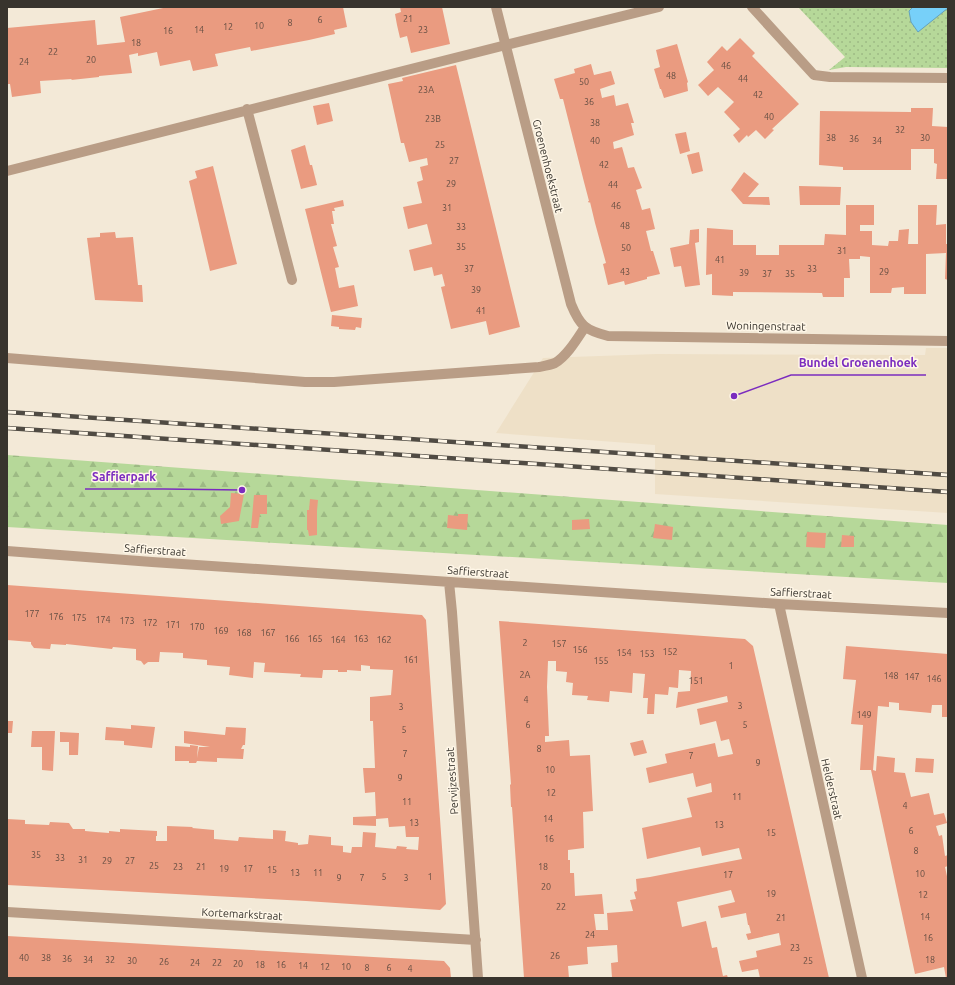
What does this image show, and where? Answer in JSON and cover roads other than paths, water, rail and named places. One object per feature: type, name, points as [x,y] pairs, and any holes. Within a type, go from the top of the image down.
[{"type":"street","name":"Groenenhoekstraat","points":[[496,7],[571,304],[576,317],[584,327]]},
{"type":"street","points":[[7,171],[659,7]]},
{"type":"street","points":[[752,7],[814,75],[830,77],[948,78]]},
{"type":"street","points":[[247,110],[292,280]]},
{"type":"street","points":[[7,358],[305,382],[334,382],[539,367],[554,364],[572,346],[584,327]]},
{"type":"street","name":"Woningenstraat","points":[[584,327],[608,336],[948,342]]},
{"type":"street","name":"Saffierstraat","points":[[7,551],[779,604],[948,613]]},
{"type":"street","name":"Pervijzestraat","points":[[449,582],[478,978]]},
{"type":"street","name":"Helderstraat","points":[[779,604],[862,978]]},
{"type":"street","name":"Kortemarkstraat","points":[[7,912],[476,940]]},
{"type":"water","points":[[913,7],[948,8],[918,32],[911,22],[909,11]]},
{"type":"railway","points":[[7,412],[948,475]]},
{"type":"railway","points":[[7,428],[948,492]]},
{"type":"place","name":"Bundel Groenenhoek","points":[[734,396]]},
{"type":"place","name":"Saffierpark","points":[[242,490]]}]
